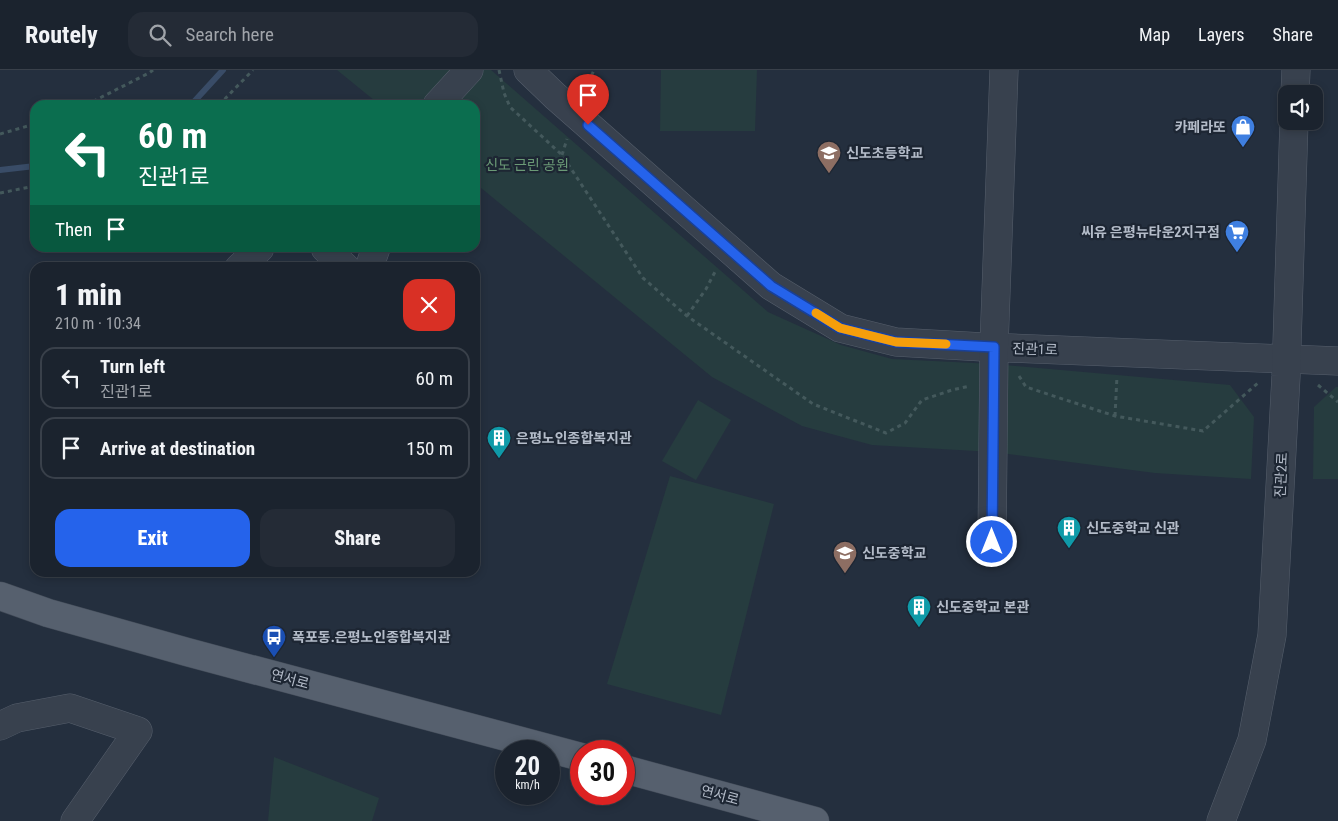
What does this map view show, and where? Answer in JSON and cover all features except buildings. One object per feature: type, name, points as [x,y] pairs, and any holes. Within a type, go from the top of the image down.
[{"type":"main road","name":"연서로","points":[[0,596],[48,612],[187,652],[570,754]]},
{"type":"main road","name":"연서로","points":[[635,772],[816,821]]},
{"type":"street","points":[[441,100],[468,70]]},
{"type":"street","name":"진관1로","points":[[528,70],[771,286],[840,328],[896,342],[1338,361]]},
{"type":"street","points":[[992,542],[994,347],[1004,70]]},
{"type":"street","points":[[1295,85],[1296,70]]},
{"type":"street","name":"진관2로","points":[[1221,821],[1252,740],[1272,635],[1287,359],[1294,130]]},
{"type":"street","points":[[246,262],[256,252]]},
{"type":"street","points":[[329,252],[340,262]]},
{"type":"street","points":[[0,726],[16,718],[70,708],[138,731],[75,821]]},
{"type":"path","points":[[96,100],[149,74],[153,70]]},
{"type":"path","points":[[224,100],[253,70]]},
{"type":"path","points":[[499,70],[510,108],[562,155],[643,278],[687,316],[813,404],[886,433],[905,424],[922,400],[971,386],[974,379]]},
{"type":"path","points":[[584,93],[594,70]]},
{"type":"path","points":[[1,135],[30,126]]},
{"type":"path","points":[[562,155],[567,138]]},
{"type":"path","points":[[0,193],[30,187]]},
{"type":"path","points":[[687,316],[717,269]]},
{"type":"path","points":[[1115,416],[1117,368]]},
{"type":"path","points":[[1018,373],[1026,387],[1115,416],[1203,431],[1260,382]]},
{"type":"path","points":[[1315,383],[1338,402]]},
{"type":"green space","name":"신도 근린 공원","points":[[337,70],[491,70],[768,312],[841,345],[892,359],[994,364],[1230,385],[1254,417],[1251,479],[1155,473],[993,452],[872,445],[802,426],[712,377],[480,187],[480,100],[374,100]]},
{"type":"green space","points":[[661,70],[757,70],[755,131],[660,131]]},
{"type":"green space","points":[[1338,387],[1338,479],[1313,479],[1314,407]]},
{"type":"green space","points":[[698,400],[731,420],[696,480],[662,461]]},
{"type":"green space","points":[[670,476],[774,504],[721,715],[607,684]]},
{"type":"green space","points":[[274,757],[379,798],[372,821],[268,821]]},
{"type":"waterway","points":[[196,100],[223,70]]},
{"type":"waterway","points":[[0,170],[30,167]]},
{"type":"slow traffic","points":[[816,313],[840,328],[896,342],[946,344]]},
{"type":"place","name":"카페라또","points":[[1243,148]]},
{"type":"place","name":"신도초등학교","points":[[829,174]]},
{"type":"place","name":"씨유 은평뉴타운2지구점","points":[[1237,253]]},
{"type":"place","name":"은평노인종합복지관","points":[[499,459]]},
{"type":"place","name":"신도중학교 신관","points":[[1069,549]]},
{"type":"place","name":"신도중학교","points":[[845,574]]},
{"type":"place","name":"신도중학교 본관","points":[[919,628]]},
{"type":"place","name":"폭포동.은평노인종합복지관","points":[[274,658]]},
{"type":"route","points":[[588,125],[771,286],[840,328],[896,342],[994,347],[992,542]]}]
